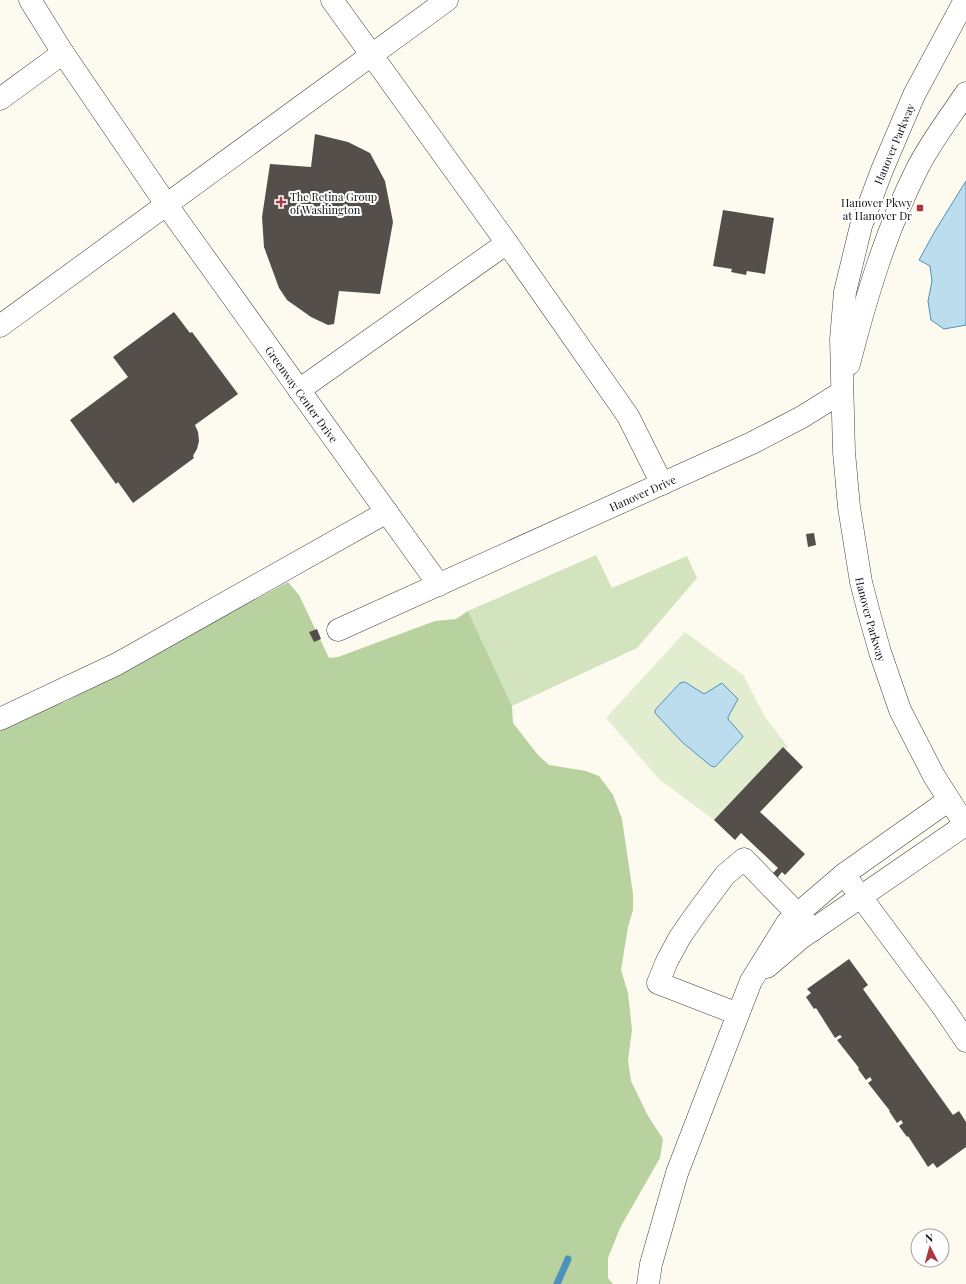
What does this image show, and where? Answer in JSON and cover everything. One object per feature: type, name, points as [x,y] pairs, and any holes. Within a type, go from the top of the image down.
[{"type":"street","name":"Greenway Center Drive","points":[[30,0],[63,53],[166,204],[439,585]]},
{"type":"street","points":[[332,0],[507,243],[628,416],[662,484]]},
{"type":"street","points":[[0,326],[447,0]]},
{"type":"street","name":"Hanover Parkway","points":[[965,0],[914,96],[882,170],[861,226],[844,292],[841,339],[844,452],[849,507],[861,582],[880,652],[900,710],[920,751],[966,826]]},
{"type":"street","points":[[0,99],[63,53]]},
{"type":"street","name":"Hanover Parkway","points":[[842,392],[863,311],[898,211],[918,168],[966,93]]},
{"type":"street","points":[[299,390],[507,243]]},
{"type":"street","name":"Hanover Drive","points":[[338,630],[752,443],[802,417],[842,392]]},
{"type":"street","points":[[4,710],[117,664],[386,512]]},
{"type":"street","points":[[648,1284],[651,1264],[677,1173],[738,1014],[751,981],[787,922],[843,875],[949,800]]},
{"type":"street","points":[[751,981],[801,938],[966,826]]},
{"type":"street","points":[[738,1014],[658,983],[667,961],[680,938],[696,914],[726,875],[744,859],[813,930]]},
{"type":"street","points":[[843,875],[862,897],[966,1041]]},
{"type":"green space","points":[[596,555],[612,588],[687,556],[697,578],[637,648],[512,706],[468,611]]},
{"type":"green space","points":[[288,582],[299,595],[329,658],[338,657],[435,621],[456,619],[468,611],[512,706],[513,723],[538,755],[549,765],[586,771],[599,776],[613,795],[622,819],[633,894],[633,910],[628,927],[621,970],[628,993],[632,1030],[628,1060],[631,1081],[648,1116],[663,1139],[660,1158],[620,1228],[608,1258],[608,1278],[613,1284],[0,1284],[0,719],[11,714],[65,702]]},
{"type":"green space","points":[[685,632],[743,675],[765,717],[788,747],[717,822],[660,780],[606,718]],"holes":[[[685,682],[704,694],[720,684],[737,701],[728,719],[743,737],[715,767],[711,766],[682,742]]]},
{"type":"water","points":[[966,181],[966,325],[944,329],[931,320],[928,301],[932,281],[930,266],[919,260]]},
{"type":"water","points":[[685,682],[704,694],[722,683],[738,699],[728,719],[743,737],[715,767],[711,766],[682,742],[655,713],[655,710],[680,683]]},
{"type":"building","points":[[315,134],[348,142],[370,153],[385,181],[393,222],[380,294],[339,291],[334,324],[328,325],[311,317],[287,300],[279,288],[264,247],[262,217],[270,164],[311,167]]},
{"type":"building","points":[[723,210],[774,218],[765,274],[747,271],[746,275],[731,272],[732,269],[713,266]]},
{"type":"building","points":[[174,312],[190,333],[192,332],[238,394],[195,425],[198,432],[199,441],[193,456],[194,458],[133,503],[118,482],[116,484],[70,420],[128,377],[113,357]]},
{"type":"building","points":[[814,533],[816,545],[808,547],[806,534]]},
{"type":"building","points":[[317,629],[321,639],[314,642],[309,632]]},
{"type":"building","points":[[783,747],[803,767],[760,812],[805,854],[785,875],[782,872],[777,878],[773,873],[778,868],[741,833],[735,840],[714,820]]},
{"type":"building","points":[[849,959],[868,985],[863,989],[953,1115],[959,1111],[966,1122],[966,1147],[937,1168],[933,1163],[928,1167],[908,1136],[907,1137],[899,1126],[903,1123],[901,1120],[897,1123],[890,1111],[868,1083],[872,1080],[870,1077],[866,1080],[858,1069],[859,1068],[837,1040],[842,1037],[840,1035],[835,1038],[816,1008],[814,1009],[806,997],[811,993],[807,989]]},
{"type":"waterway","points":[[557,1284],[568,1259]]},
{"type":"place","name":"The Retina Group of Washington","points":[[281,202]]},
{"type":"place","name":"Hanover Pkwy at Hanover Dr","points":[[920,208]]}]
